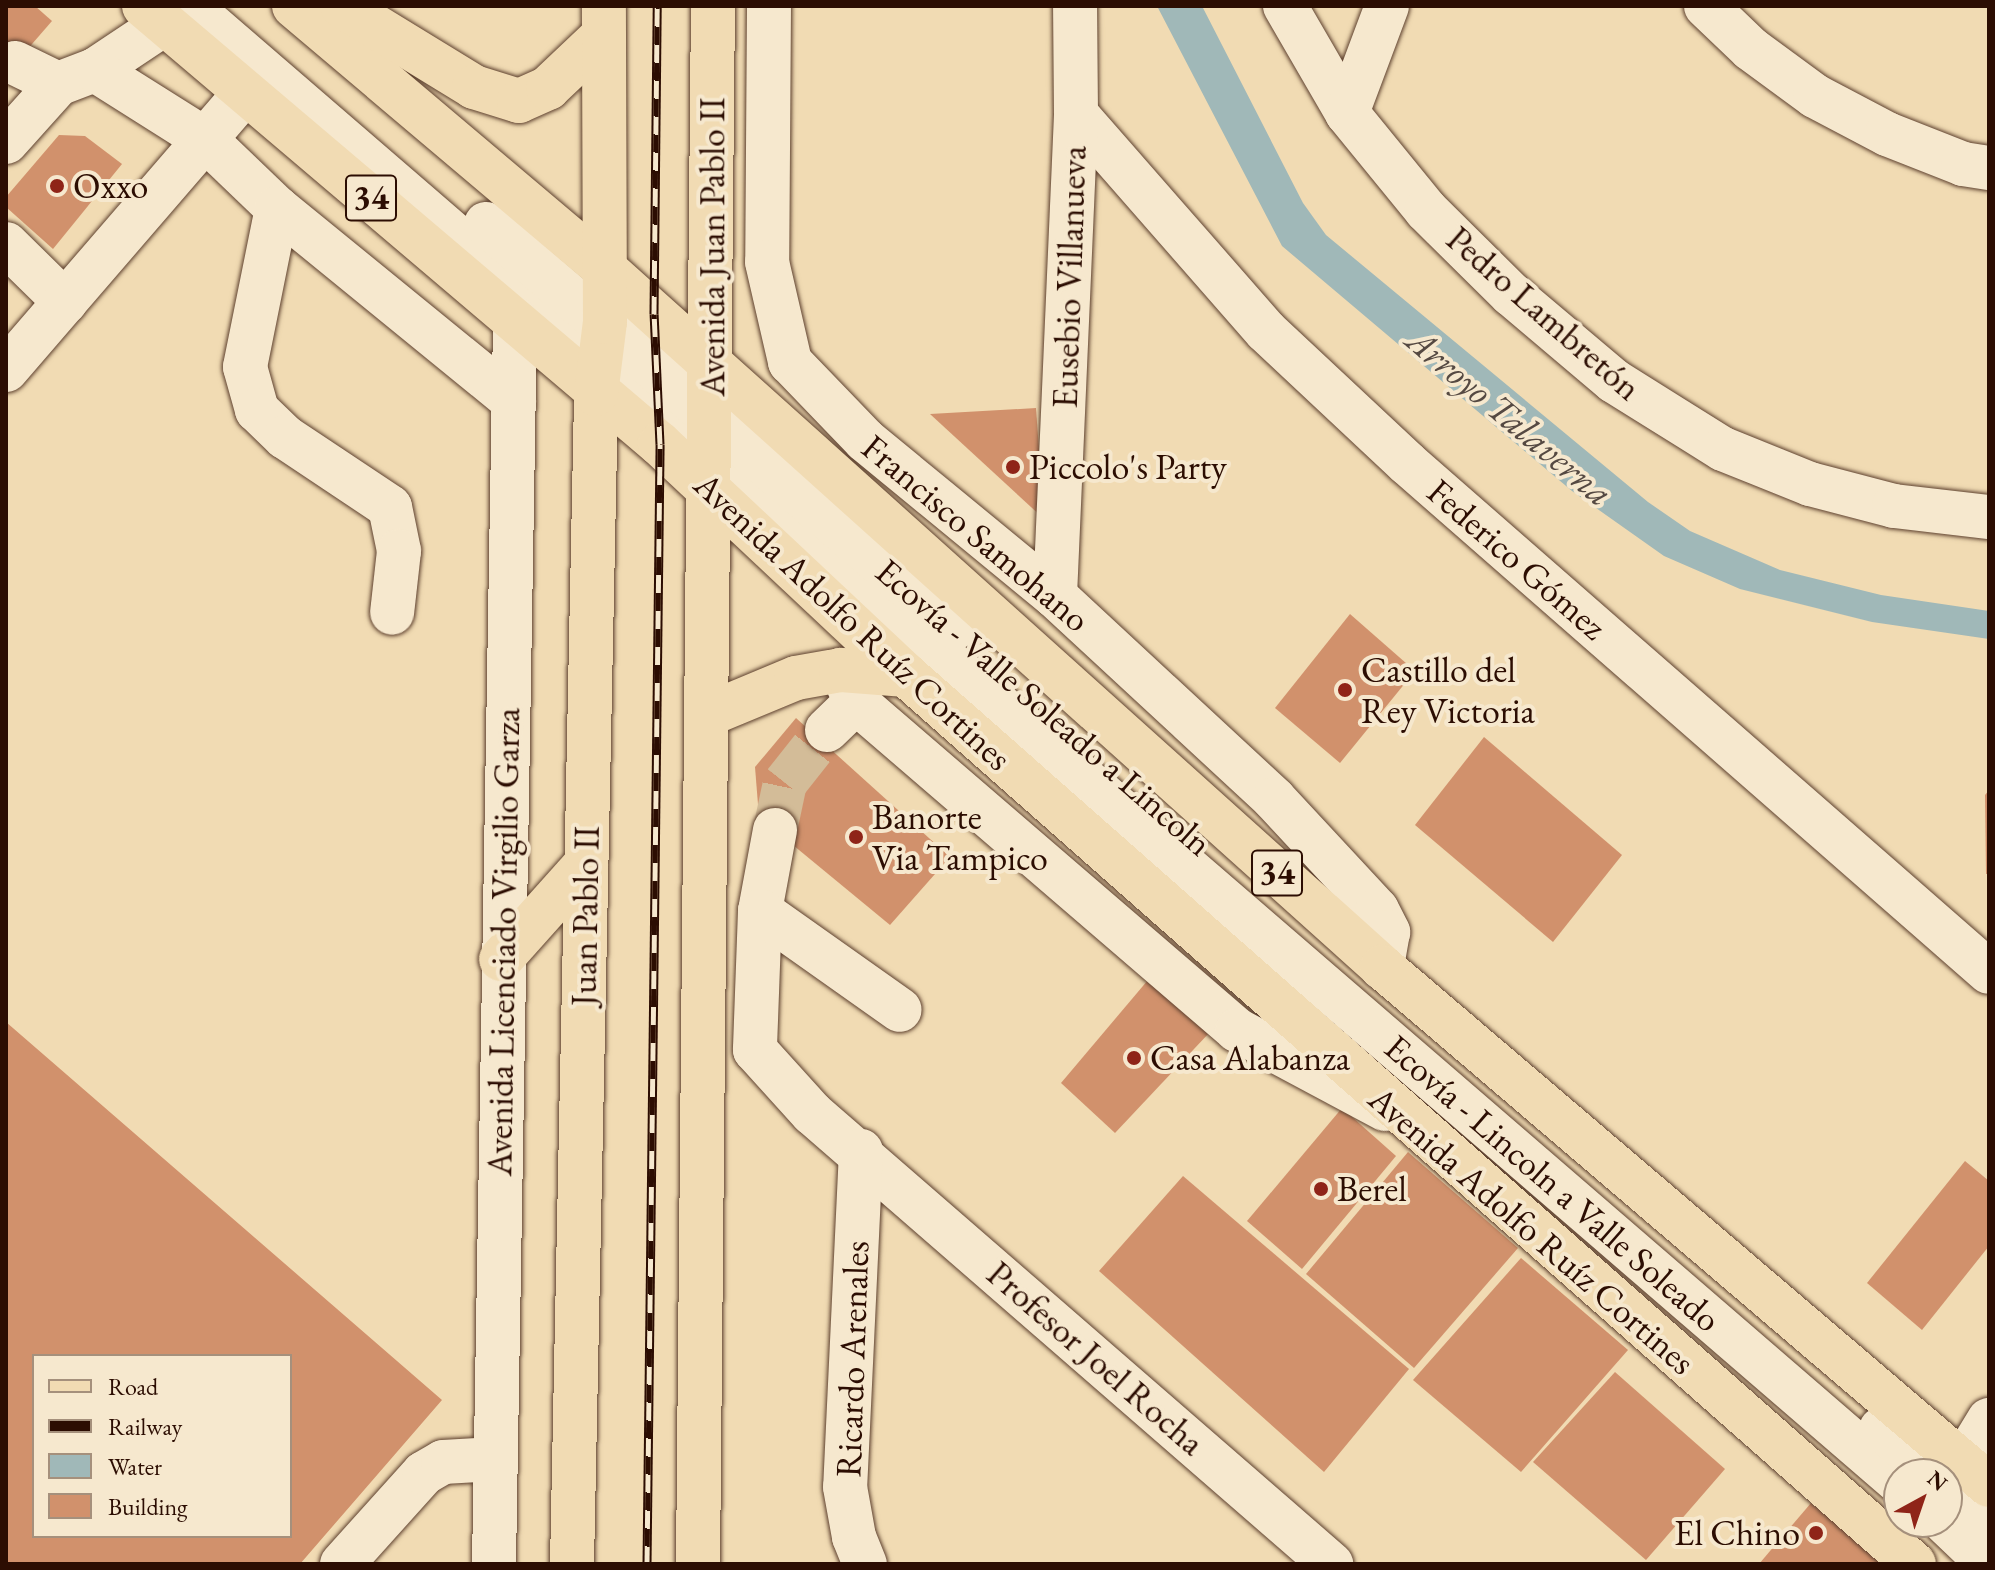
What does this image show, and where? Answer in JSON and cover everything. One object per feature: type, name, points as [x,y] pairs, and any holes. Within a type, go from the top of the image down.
[{"type":"main road","name":"34","points":[[294,6],[605,269],[1382,967],[1916,1458]]},
{"type":"main road","points":[[342,6],[474,87],[519,101],[548,88],[604,21]]},
{"type":"main road","name":"Avenida Juan Pablo II","points":[[710,472],[713,6]]},
{"type":"main road","name":"Avenida Adolfo Ruíz Cortines","points":[[166,12],[247,91],[515,319],[600,359],[906,675],[1404,1118],[1916,1564]]},
{"type":"main road","points":[[604,21],[605,269]]},
{"type":"main road","name":"Juan Pablo II","points":[[572,1564],[586,864],[605,269]]},
{"type":"main road","points":[[698,1564],[710,472]]},
{"type":"main road","points":[[707,715],[796,678],[841,701],[906,675]]},
{"type":"main road","points":[[501,959],[586,864]]},
{"type":"main road","points":[[562,1564],[572,1493]]},
{"type":"street","name":"Ecovía - Valle Soleado a Lincoln","points":[[224,6],[600,359],[711,412],[1352,979],[1913,1458]]},
{"type":"street","name":"Francisco Samohano","points":[[769,6],[767,262],[790,362],[865,440],[1055,596],[1339,866],[1377,910],[1388,932],[1382,967]]},
{"type":"street","name":"Eusebio Villanueva","points":[[1055,596],[1076,114],[1075,6]]},
{"type":"street","name":"Pedro Lambretón","points":[[1285,6],[1347,113],[1426,210],[1511,294],[1614,381],[1723,449],[1810,484],[1894,506],[1989,517]]},
{"type":"street","points":[[1347,113],[1387,6]]},
{"type":"street","points":[[1706,6],[1751,49],[1815,96],[1887,134],[1963,164],[1989,168]]},
{"type":"street","points":[[6,142],[76,77],[166,12],[600,359]]},
{"type":"street","points":[[15,63],[76,77],[206,140],[277,208],[514,401]]},
{"type":"street","points":[[6,370],[247,91]]},
{"type":"street","name":"Federico Gómez","points":[[1076,114],[1183,242],[1320,382],[1989,972]]},
{"type":"street","points":[[277,208],[245,367],[257,410],[285,437],[390,507],[399,551],[392,613]]},
{"type":"street","points":[[6,244],[65,302]]},
{"type":"street","name":"Avenida Licenciado Virgilio Garza","points":[[494,1564],[501,959],[515,319]]},
{"type":"street","name":"Ecovía - Lincoln a Valle Soleado","points":[[710,472],[1883,1468]]},
{"type":"street","points":[[841,701],[1237,1030],[1404,1118]]},
{"type":"street","name":"Profesor Joel Rocha","points":[[775,830],[760,911],[755,1050],[779,1079],[1331,1564]]},
{"type":"street","points":[[760,911],[900,1010]]},
{"type":"street","name":"Ricardo Arenales","points":[[861,1151],[845,1487],[854,1537],[865,1564]]},
{"type":"street","points":[[1963,1468],[1989,1420]]},
{"type":"street","points":[[342,1564],[424,1473],[443,1462],[495,1459]]},
{"type":"street","name":"Ecovía - Valle Soleado a Lincoln","points":[[1963,1500],[1989,1521]]},
{"type":"street","points":[[1963,1513],[1989,1564]]},
{"type":"street","points":[[1916,1564],[1928,1538]]},
{"type":"water","name":"Arroyo Talaverna","points":[[1157,6],[1202,6],[1303,203],[1326,235],[1648,502],[1690,531],[1780,570],[1881,595],[1989,611],[1989,639],[1872,622],[1740,589],[1664,556],[1572,491],[1282,246]]},
{"type":"building","points":[[6,6],[35,6],[52,21],[6,74]]},
{"type":"building","points":[[59,135],[85,136],[122,164],[53,249],[6,207],[6,197]]},
{"type":"building","name":"Piccolo's Party","points":[[1036,408],[1044,519],[930,414]]},
{"type":"building","name":"Castillo del Rey Victoria","points":[[1350,614],[1415,671],[1340,763],[1275,708]]},
{"type":"building","name":"Banorte Via Tampico","points":[[796,718],[950,857],[890,925],[759,817],[755,767]]},
{"type":"building","points":[[1484,737],[1622,855],[1553,942],[1415,825]]},
{"type":"building","points":[[1989,790],[1989,874],[1986,874],[1985,795]]},
{"type":"building","name":"Casa Alabanza","points":[[1148,980],[1210,1032],[1115,1133],[1061,1083]]},
{"type":"building","points":[[6,1022],[442,1400],[300,1564],[6,1564]]},
{"type":"building","name":"Berel","points":[[1342,1108],[1396,1156],[1302,1269],[1247,1221]]},
{"type":"building","points":[[1408,1152],[1518,1248],[1414,1368],[1306,1274]]},
{"type":"building","points":[[1965,1161],[1989,1181],[1989,1246],[1922,1330],[1867,1283]]},
{"type":"building","points":[[1183,1176],[1409,1369],[1324,1472],[1099,1271]]},
{"type":"building","points":[[1521,1258],[1628,1350],[1521,1472],[1413,1380]]},
{"type":"building","points":[[1615,1372],[1725,1469],[1646,1560],[1533,1462]]},
{"type":"building","name":"El Chino","points":[[1811,1503],[1884,1564],[1759,1564]]},
{"type":"tunnel","points":[[775,830],[785,783],[827,730]]},
{"type":"railway","points":[[647,1564],[660,444],[654,314],[657,6]]},
{"type":"place","name":"Oxxo","points":[[57,186]]},
{"type":"place","name":"Piccolo's Party","points":[[1013,467]]},
{"type":"place","name":"Castillo del Rey Victoria","points":[[1345,690]]},
{"type":"place","name":"Banorte Via Tampico","points":[[856,837]]},
{"type":"place","name":"Casa Alabanza","points":[[1134,1058]]},
{"type":"place","name":"Berel","points":[[1321,1189]]},
{"type":"place","name":"El Chino","points":[[1816,1533]]}]
